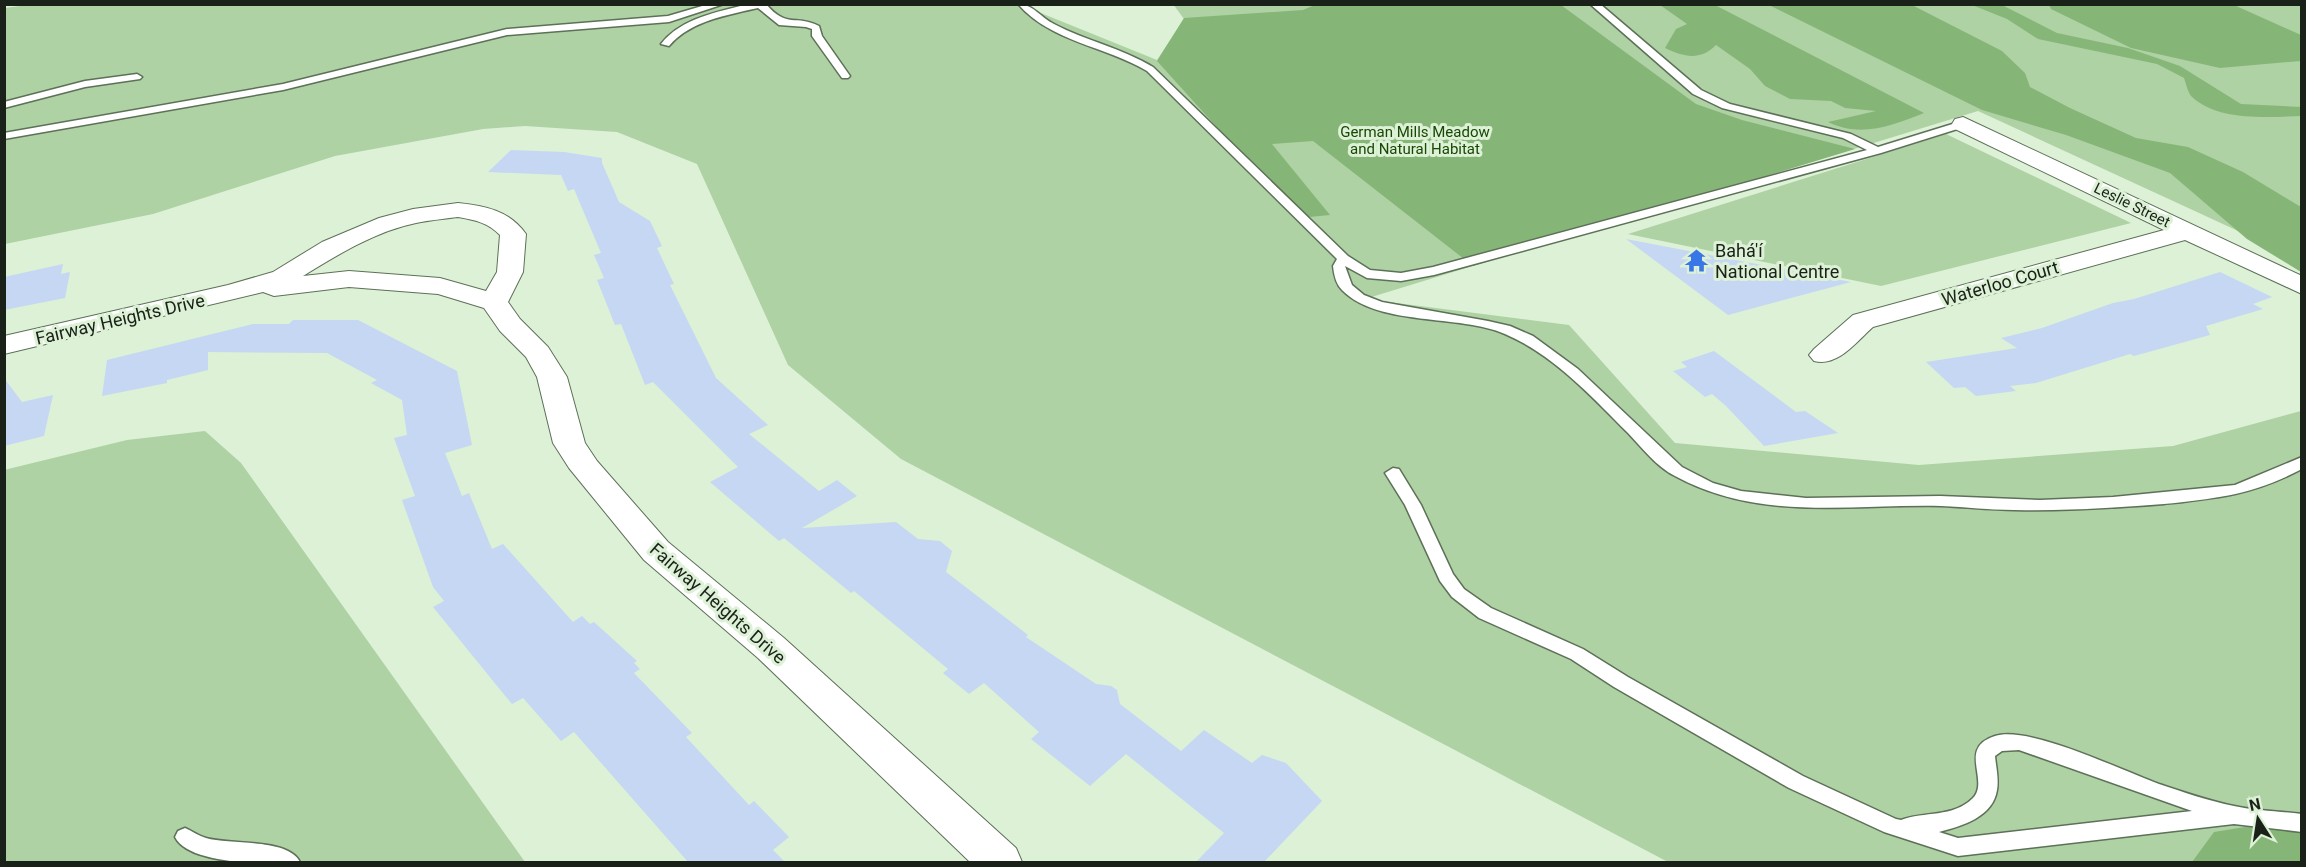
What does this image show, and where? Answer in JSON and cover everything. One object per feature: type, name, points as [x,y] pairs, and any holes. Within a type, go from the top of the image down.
[{"type":"street","name":"Leslie Street","points":[[1963,124],[2301,286]]},
{"type":"street","name":"Fairway Heights Drive","points":[[4,345],[235,292],[282,278],[331,247],[388,223],[413,216],[458,210],[482,213],[500,221],[513,234],[510,272],[494,302]]},
{"type":"street","name":"Waterloo Court","points":[[1824,355],[1863,321],[2187,231]]},
{"type":"street","name":"Fairway Heights Drive","points":[[235,292],[349,279],[440,286],[494,302],[510,325],[538,353],[552,377],[569,443],[574,451],[611,501],[656,551],[771,648],[1000,862]]},
{"type":"lane","points":[[4,136],[283,87],[507,32],[669,19],[720,4]]},
{"type":"lane","points":[[1022,4],[1050,28],[1120,51],[1150,69],[1344,259],[1367,274],[1401,277],[1434,271],[1877,151],[1963,124]]},
{"type":"lane","points":[[1594,4],[1697,92],[1746,111],[1847,136],[1877,151]]},
{"type":"lane","points":[[666,44],[678,31],[700,22],[761,5],[782,23],[808,24],[816,28],[817,36],[844,76]]},
{"type":"lane","points":[[4,105],[85,84],[137,76]]},
{"type":"lane","points":[[1344,259],[1339,266],[1342,281],[1363,300],[1390,308],[1490,324],[1522,336],[1553,355],[1677,471],[1692,480],[1763,502],[1816,505],[1938,501],[2020,505],[2125,502],[2241,489],[2270,478],[2301,462]]},
{"type":"lane","points":[[1393,473],[1413,505],[1446,577],[1458,593],[1485,613],[1576,654],[1796,782],[1891,826],[1958,847],[2234,815]]},
{"type":"lane","points":[[1891,826],[1922,828],[1963,815],[1980,805],[1986,797],[1985,753],[1998,744],[2019,742],[2158,792],[2234,815],[2301,823]]},
{"type":"lane","points":[[185,837],[201,847],[280,857],[289,862]]},
{"type":"green space","points":[[1173,4],[2301,5],[2301,260],[1978,111],[1365,299],[1569,325],[1675,443],[1919,465],[2173,446],[2301,411],[2301,862],[1668,862],[901,459],[788,365],[697,164],[617,132],[525,126],[483,129],[335,156],[153,214],[5,244],[5,8],[27,5],[1021,5],[1157,60],[1184,19]]},
{"type":"green space","name":"German Mills Meadow and Natural Habitat","points":[[1317,4],[1561,5],[1696,104],[1742,120],[1855,149],[1473,266],[1313,141],[1272,144],[1330,215],[1299,218],[1157,61],[1184,18],[1303,10]]},
{"type":"green space","points":[[1660,5],[1715,5],[1924,113],[1888,126],[1864,130],[1840,127],[1828,122],[1876,111],[1845,108],[1831,101],[1790,99],[1765,86],[1750,69],[1716,45],[1704,53],[1692,56],[1665,48],[1676,29],[1687,24]]},
{"type":"green space","points":[[1769,5],[1912,5],[2002,51],[2025,73],[2030,87],[2070,108],[2136,138],[2188,147],[2243,172],[2301,207],[2301,272],[2247,239],[2170,173],[2066,135],[1982,110]]},
{"type":"green space","points":[[2049,5],[2234,5],[2301,35],[2301,61],[2220,68],[2131,48],[2051,9]]},
{"type":"green space","points":[[1946,134],[2131,223],[1881,286],[1628,234]]},
{"type":"green space","points":[[205,431],[241,463],[525,862],[5,862],[4,470],[127,440]]},
{"type":"green space","points":[[2301,818],[2301,862],[2192,862],[2214,832]]},
{"type":"shaded area","points":[[1972,5],[2002,5],[2057,33],[2128,48],[2180,66],[2241,104],[2301,107],[2301,116],[2244,116],[2215,110],[2191,96],[2184,78],[2157,64],[2038,39],[2007,19]]},
{"type":"building","points":[[511,150],[564,152],[602,158],[602,163],[619,202],[650,221],[662,246],[657,248],[674,284],[670,285],[716,378],[768,425],[749,434],[819,491],[837,480],[857,496],[802,528],[896,522],[918,539],[940,541],[952,551],[946,572],[1028,635],[1026,637],[1096,684],[1111,686],[1117,690],[1120,704],[1181,751],[1204,730],[1252,763],[1262,755],[1286,763],[1322,801],[1264,862],[1196,862],[1224,833],[1126,754],[1090,786],[1031,739],[1039,732],[984,683],[969,694],[943,673],[948,669],[854,591],[851,593],[784,538],[779,541],[710,482],[738,467],[653,382],[645,385],[621,324],[615,325],[597,280],[604,278],[594,255],[601,253],[574,189],[568,191],[561,175],[488,172]]},
{"type":"building","name":"Bahá'í National Centre","points":[[1626,239],[1851,282],[1728,315]]},
{"type":"building","points":[[63,264],[61,274],[70,272],[65,298],[4,310],[4,277]]},
{"type":"building","points":[[2220,272],[2272,297],[2253,304],[2263,309],[2206,326],[2210,335],[2134,356],[2130,354],[2036,383],[2010,386],[2016,391],[1976,396],[1965,387],[1954,388],[1926,362],[2017,348],[2001,338],[2042,328],[2113,303],[2134,299]]},
{"type":"building","points":[[293,320],[358,320],[457,371],[472,445],[445,453],[462,496],[469,493],[492,549],[503,544],[573,622],[582,616],[590,624],[594,622],[637,661],[634,663],[640,669],[634,673],[692,733],[686,737],[749,805],[754,801],[789,837],[773,850],[785,862],[688,862],[574,732],[561,741],[523,698],[512,704],[433,607],[444,601],[433,587],[402,500],[415,496],[394,438],[407,435],[402,400],[371,383],[377,380],[327,353],[208,352],[208,370],[167,380],[167,383],[102,396],[107,360],[253,324],[289,324]]},
{"type":"building","points":[[1714,351],[1796,412],[1805,411],[1838,433],[1764,446],[1712,394],[1705,397],[1673,371],[1687,367],[1681,362]]},
{"type":"building","points":[[4,378],[22,402],[53,395],[44,436],[4,446]]},
{"type":"place","name":"Bahá'í National Centre","points":[[1697,260]]}]
